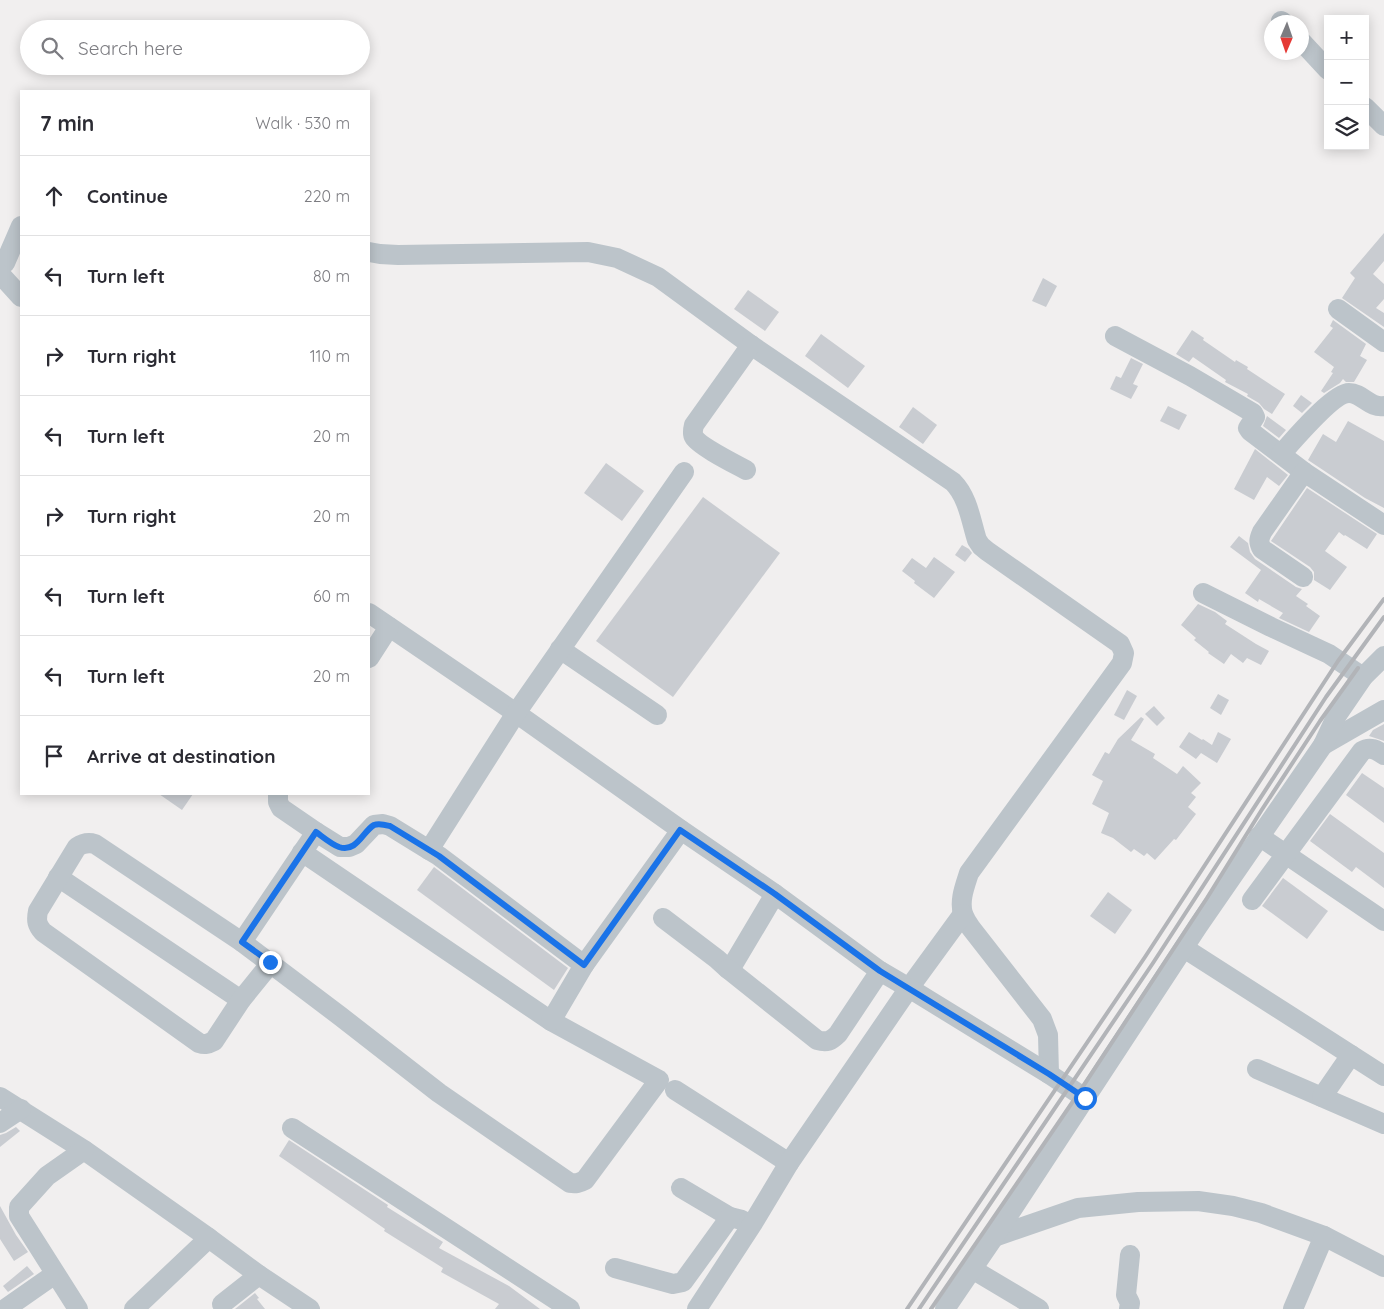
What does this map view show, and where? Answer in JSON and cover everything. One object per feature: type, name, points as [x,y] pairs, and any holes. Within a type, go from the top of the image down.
[{"type":"street","points":[[1309,50],[1324,66]]},
{"type":"street","points":[[1369,111],[1384,126]]},
{"type":"street","points":[[20,228],[2,268],[20,295]]},
{"type":"street","points":[[370,252],[398,255],[588,252],[617,258],[658,276],[752,345],[953,482],[964,497],[977,540],[981,546],[1120,644],[1124,653],[1122,662],[1114,675],[969,873],[963,892],[963,914],[971,928],[1042,1019],[1048,1035],[1049,1074]]},
{"type":"street","points":[[1338,309],[1384,342]]},
{"type":"street","points":[[1115,336],[1190,376],[1253,413],[1255,417],[1248,428],[1250,431],[1304,472],[1384,525]]},
{"type":"street","points":[[746,470],[702,445],[694,438],[692,432],[694,425],[752,345]]},
{"type":"street","points":[[1281,454],[1320,412],[1341,395],[1348,393],[1378,407],[1384,406]]},
{"type":"street","points":[[428,850],[516,713],[684,472]]},
{"type":"street","points":[[1302,577],[1262,549],[1259,539],[1304,472]]},
{"type":"street","points":[[1203,593],[1271,628],[1329,654],[1363,677]]},
{"type":"street","points":[[370,614],[775,894],[880,971],[1085,1098]]},
{"type":"street","points":[[370,657],[390,627]]},
{"type":"street","points":[[560,649],[657,715]]},
{"type":"street","points":[[949,1308],[972,1269],[1184,948],[1259,836],[1324,745],[1337,715],[1363,677],[1384,656]]},
{"type":"street","points":[[1324,745],[1384,710]]},
{"type":"street","points":[[1252,900],[1362,751],[1366,748],[1371,748],[1384,755]]},
{"type":"street","points":[[278,795],[278,802],[281,808],[340,847],[349,847],[356,844],[374,825],[383,824],[390,826],[439,856],[584,965]]},
{"type":"street","points":[[551,1021],[584,965],[680,830]]},
{"type":"street","points":[[242,942],[316,832]]},
{"type":"street","points":[[1259,836],[1384,921]]},
{"type":"street","points":[[270,962],[241,1000],[214,1041],[204,1044],[198,1042],[43,932],[36,919],[38,911],[76,847],[87,842],[95,844],[242,942],[270,962],[439,1093],[570,1183],[579,1183],[585,1180],[659,1080],[551,1021],[302,852]]},
{"type":"street","points":[[58,877],[241,1000]]},
{"type":"street","points":[[728,969],[734,963],[775,894]]},
{"type":"street","points":[[697,1309],[753,1223],[789,1162],[909,988],[963,914]]},
{"type":"street","points":[[664,918],[817,1040],[826,1042],[832,1040],[838,1034],[880,971]]},
{"type":"street","points":[[1184,948],[1384,1076]]},
{"type":"street","points":[[1322,1097],[1351,1056]]},
{"type":"street","points":[[1257,1069],[1384,1124]]},
{"type":"street","points":[[675,1090],[789,1162]]},
{"type":"street","points":[[0,1097],[84,1150],[259,1275],[310,1309]]},
{"type":"street","points":[[0,1123],[20,1109]]},
{"type":"street","points":[[292,1128],[570,1309]]},
{"type":"street","points":[[78,1309],[54,1274],[19,1216],[19,1207],[47,1176],[84,1150]]},
{"type":"street","points":[[680,1188],[730,1217],[753,1223]]},
{"type":"street","points":[[994,1237],[1078,1208],[1138,1202],[1198,1201],[1233,1206],[1262,1213],[1324,1236],[1384,1267]]},
{"type":"street","points":[[615,1268],[673,1284],[683,1282],[730,1217]]},
{"type":"street","points":[[1293,1309],[1324,1236]]},
{"type":"street","points":[[134,1309],[209,1238]]},
{"type":"street","points":[[1129,1309],[1130,1303],[1126,1295],[1130,1256]]},
{"type":"street","points":[[972,1269],[1038,1309]]},
{"type":"street","points":[[5,1309],[54,1274]]},
{"type":"street","points":[[222,1304],[259,1275]]},
{"type":"building","points":[[1384,233],[1384,261],[1373,274],[1384,284],[1384,299],[1376,308],[1384,313],[1384,327],[1342,298],[1355,278],[1350,273]]},
{"type":"building","points":[[1043,278],[1057,286],[1046,307],[1032,301]]},
{"type":"building","points":[[748,290],[779,312],[765,331],[734,309]]},
{"type":"building","points":[[1333,320],[1366,344],[1360,356],[1367,360],[1354,382],[1346,382],[1343,379],[1324,393],[1321,391],[1333,373],[1331,372],[1334,367],[1314,352],[1333,328],[1330,326]]},
{"type":"building","points":[[1192,330],[1204,338],[1203,340],[1235,362],[1236,360],[1248,367],[1247,369],[1285,394],[1272,414],[1247,396],[1248,394],[1225,382],[1226,380],[1193,357],[1189,362],[1176,354]]},
{"type":"building","points":[[821,334],[865,366],[848,388],[805,356]]},
{"type":"building","points":[[1131,358],[1143,364],[1133,384],[1138,386],[1131,399],[1110,389],[1116,376],[1121,378]]},
{"type":"building","points":[[1301,395],[1312,403],[1302,413],[1293,406]]},
{"type":"building","points":[[1168,406],[1187,415],[1179,430],[1160,421]]},
{"type":"building","points":[[913,407],[937,425],[923,444],[899,427]]},
{"type":"building","points":[[1267,416],[1286,430],[1279,438],[1263,426]]},
{"type":"building","points":[[1348,421],[1384,441],[1384,508],[1365,498],[1308,460],[1323,434],[1336,442]]},
{"type":"building","points":[[1255,449],[1288,475],[1279,486],[1267,477],[1254,500],[1234,489]]},
{"type":"building","points":[[606,463],[644,491],[622,521],[584,493]]},
{"type":"building","points":[[1307,488],[1377,534],[1367,549],[1339,532],[1325,551],[1347,567],[1330,590],[1314,580],[1314,572],[1310,567],[1271,541]]},
{"type":"building","points":[[703,497],[780,553],[673,697],[596,641]]},
{"type":"building","points":[[1239,536],[1248,543],[1250,552],[1255,559],[1296,587],[1302,589],[1296,596],[1308,604],[1306,606],[1320,616],[1309,632],[1279,618],[1283,613],[1259,599],[1258,602],[1245,593],[1261,570],[1230,547]]},
{"type":"building","points":[[962,545],[972,553],[965,562],[955,555]]},
{"type":"building","points":[[934,557],[955,572],[934,598],[902,571],[912,558],[926,568]]},
{"type":"building","points":[[1198,604],[1215,612],[1227,621],[1225,624],[1269,651],[1261,665],[1247,658],[1243,663],[1231,654],[1224,664],[1194,640],[1196,638],[1181,625]]},
{"type":"building","points":[[1127,690],[1137,696],[1124,720],[1114,715]]},
{"type":"building","points":[[1218,694],[1229,700],[1221,715],[1210,708]]},
{"type":"building","points":[[1154,706],[1165,718],[1157,726],[1145,714]]},
{"type":"building","points":[[1141,717],[1144,719],[1131,740],[1155,754],[1153,758],[1177,774],[1183,766],[1201,783],[1191,793],[1196,797],[1188,807],[1196,814],[1176,840],[1174,839],[1155,860],[1147,853],[1144,856],[1134,849],[1131,852],[1113,838],[1101,833],[1109,813],[1092,804],[1103,781],[1092,775],[1105,752],[1109,754],[1118,739]]},
{"type":"building","points":[[1384,724],[1384,741],[1369,736],[1373,730]]},
{"type":"building","points":[[1189,732],[1212,745],[1218,732],[1231,739],[1217,763],[1201,753],[1196,759],[1179,747]]},
{"type":"building","points":[[1362,773],[1384,788],[1384,823],[1346,795]]},
{"type":"building","points":[[160,795],[192,795],[182,810]]},
{"type":"building","points":[[1330,814],[1384,853],[1384,888],[1356,867],[1352,872],[1310,841]]},
{"type":"building","points":[[434,867],[568,968],[554,990],[417,890]]},
{"type":"building","points":[[1283,878],[1328,911],[1307,939],[1262,906]]},
{"type":"building","points":[[1108,892],[1132,910],[1115,934],[1090,916]]},
{"type":"building","points":[[16,1127],[20,1131],[0,1147],[0,1135]]},
{"type":"building","points":[[289,1140],[388,1205],[387,1207],[443,1242],[439,1248],[509,1286],[540,1309],[495,1309],[499,1304],[441,1272],[443,1268],[384,1231],[385,1229],[279,1156]]},
{"type":"building","points":[[0,1206],[28,1252],[14,1261],[0,1239]]},
{"type":"building","points":[[27,1266],[34,1274],[8,1292],[3,1286]]},
{"type":"building","points":[[255,1293],[265,1309],[235,1309]]},
{"type":"railway","points":[[907,1309],[1145,957],[1338,661],[1384,599]]},
{"type":"railway","points":[[919,1309],[1153,963],[1326,697],[1384,617]]},
{"type":"railway","points":[[931,1309],[1078,1094],[1207,898],[1320,721],[1358,668]]},
{"type":"route","points":[[270,962],[242,942],[316,832],[340,847],[349,847],[356,844],[374,825],[383,824],[390,826],[439,856],[584,965],[680,830],[775,894],[880,971],[1085,1098]]}]
